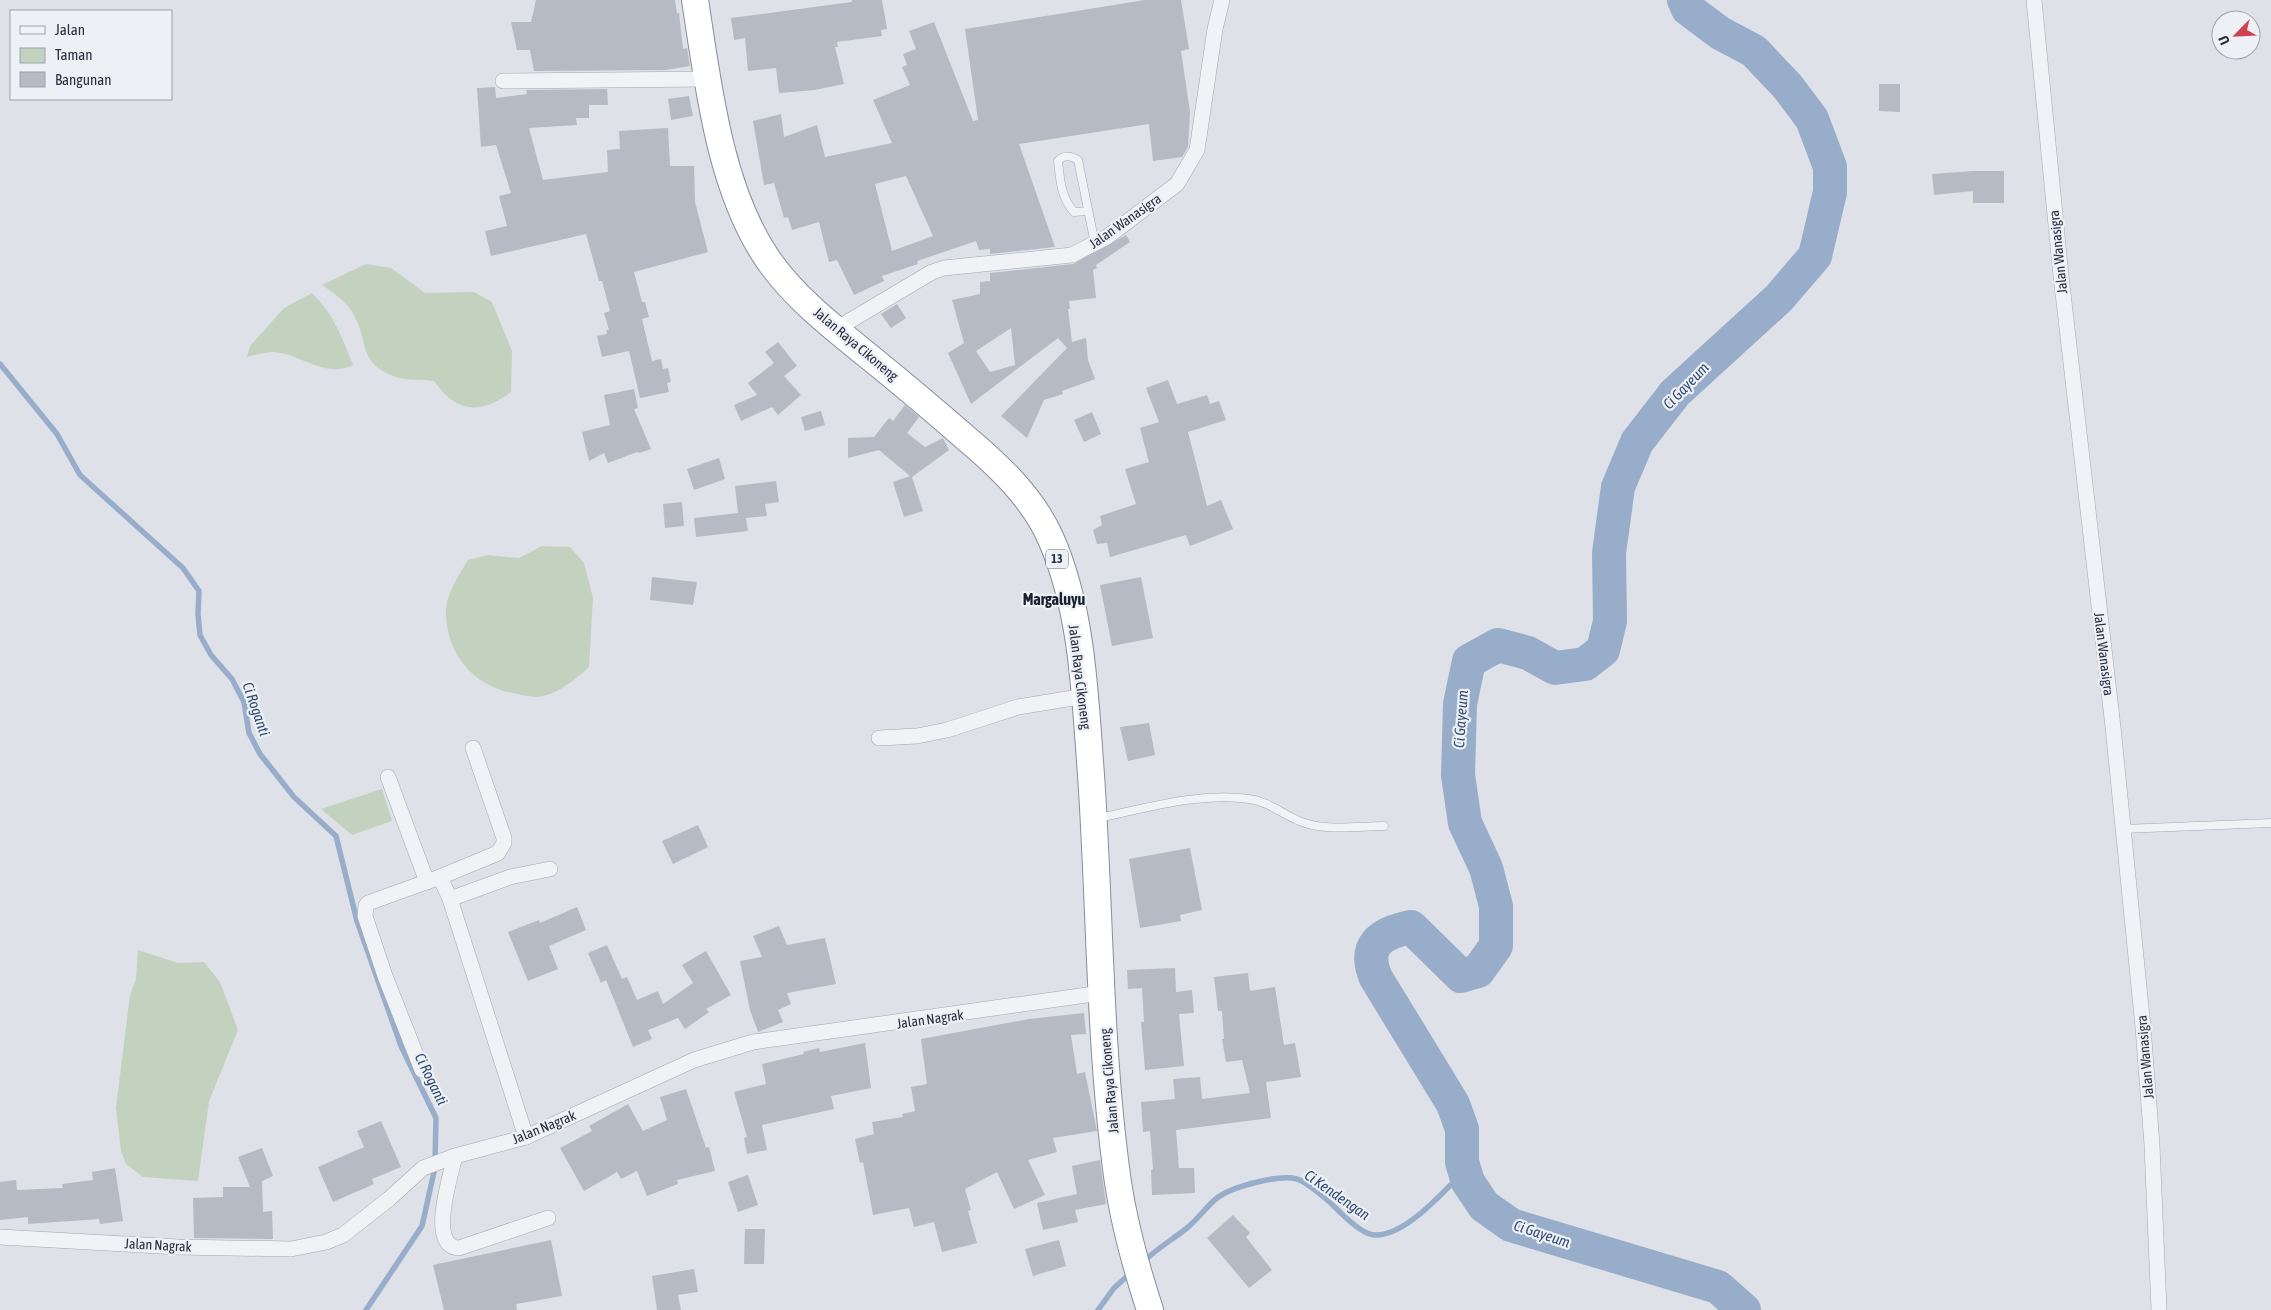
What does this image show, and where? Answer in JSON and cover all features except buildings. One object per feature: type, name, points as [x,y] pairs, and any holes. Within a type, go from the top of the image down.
[{"type":"highway","name":"Jalan Raya Cikoneng","points":[[695,0],[707,79],[730,175],[752,232],[766,257],[784,281],[836,329],[911,390],[993,462],[1024,495],[1050,537],[1066,585],[1078,645],[1085,696],[1094,819],[1101,993],[1116,1169],[1131,1246],[1150,1310]]},
{"type":"street","name":"Jalan Wanasigra","points":[[836,329],[932,272],[944,268],[1072,255],[1095,244],[1177,184],[1192,162],[1197,150],[1202,126],[1214,29],[1222,0]]},
{"type":"street","name":"Jalan Wanasigra","points":[[2034,0],[2060,276],[2123,829],[2152,1145],[2159,1310]]},
{"type":"street","points":[[503,81],[707,79]]},
{"type":"street","points":[[879,738],[917,736],[947,730],[1018,707],[1085,696]]},
{"type":"street","points":[[422,1070],[385,976],[365,916],[365,910],[368,903],[498,853],[504,843],[504,838],[473,748]]},
{"type":"street","points":[[388,777],[434,879],[450,899],[526,1137]]},
{"type":"street","points":[[498,853],[510,877]]},
{"type":"street","points":[[450,899],[510,877],[550,868]]},
{"type":"street","name":"Jalan Nagrak","points":[[0,1237],[178,1247],[291,1249],[307,1247],[343,1235],[389,1199],[424,1168],[455,1156],[526,1137],[694,1060],[753,1042],[1101,993]]},
{"type":"street","points":[[455,1156],[443,1210],[442,1229],[449,1246],[459,1248],[548,1218]]},
{"type":"lane","points":[[1088,211],[1074,212],[1066,202],[1061,185],[1058,161],[1061,158],[1068,156],[1078,160],[1095,244]]},
{"type":"lane","points":[[1094,819],[1172,803],[1221,796],[1251,799],[1271,805],[1298,821],[1319,826],[1384,826]]},
{"type":"lane","points":[[2123,829],[2271,822]]},
{"type":"green space","points":[[366,264],[391,268],[425,293],[474,292],[492,302],[512,351],[511,392],[489,404],[470,407],[460,405],[451,399],[434,381],[396,377],[376,366],[366,352],[359,327],[349,307],[322,285]]},
{"type":"green space","points":[[312,293],[332,318],[353,365],[343,369],[323,368],[274,352],[247,357],[250,346],[284,308]]},
{"type":"green space","points":[[542,546],[570,547],[584,563],[593,598],[589,667],[559,690],[544,696],[535,697],[503,691],[478,678],[468,669],[459,658],[453,646],[448,632],[446,610],[452,587],[468,560],[488,555],[519,558]]},
{"type":"green space","points":[[382,789],[392,821],[352,835],[321,809]]},
{"type":"green space","points":[[138,950],[178,963],[204,962],[220,982],[238,1030],[209,1101],[198,1181],[143,1177],[126,1164],[121,1151],[116,1108],[130,995],[136,979]]},
{"type":"waterway","name":"Ci Gayeum","points":[[1684,0],[1688,9],[1720,33],[1754,51],[1788,87],[1812,119],[1830,167],[1830,192],[1815,256],[1779,298],[1675,393],[1637,442],[1618,487],[1609,553],[1610,621],[1603,650],[1585,664],[1555,668],[1528,653],[1498,645],[1469,661],[1460,704],[1458,775],[1465,823],[1486,868],[1496,906],[1496,946],[1478,971],[1461,976],[1411,927],[1383,937],[1377,942],[1371,957],[1376,978],[1453,1104],[1462,1129],[1462,1162],[1468,1182],[1484,1206],[1511,1225],[1718,1287],[1744,1310]]},
{"type":"waterway","name":"Ci Roganti","points":[[0,364],[57,434],[80,475],[183,568],[199,591],[198,614],[200,635],[211,655],[232,679],[244,702],[249,733],[260,754],[294,797],[336,836],[357,921],[401,1046],[436,1118],[435,1160]]},
{"type":"waterway","name":"Ci Kendengan","points":[[1142,1263],[1187,1228],[1217,1198],[1244,1186],[1279,1178],[1297,1179],[1315,1190],[1355,1225],[1368,1234],[1374,1235],[1386,1234],[1411,1221],[1465,1170]]},
{"type":"waterway","name":"Ci Roganti","points":[[366,1310],[422,1226],[434,1172]]},
{"type":"waterway","name":"Ci Kendengan","points":[[1098,1310],[1114,1288],[1132,1272]]},
{"type":"district","name":"Margaluyu","points":[[1054,599]]}]
